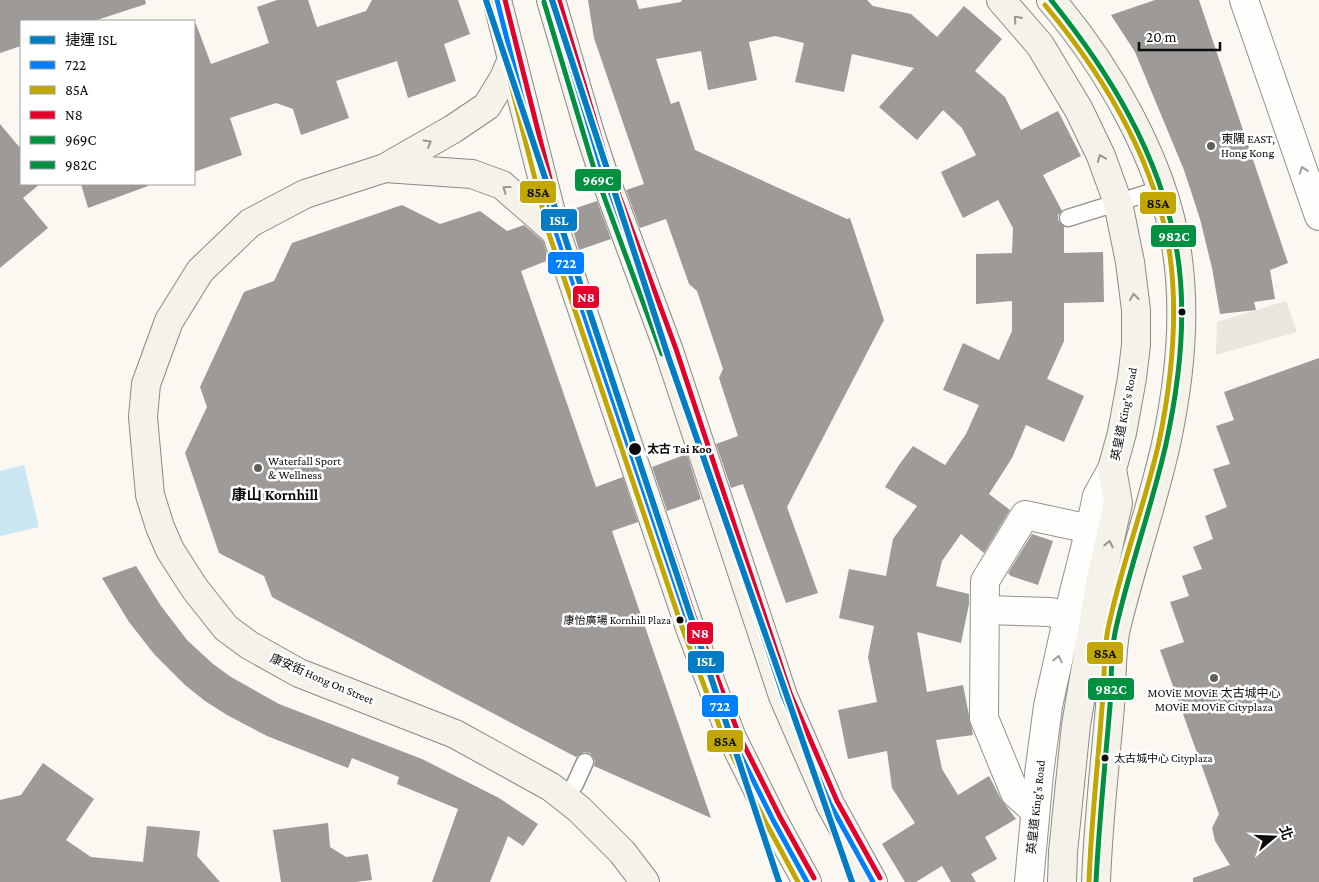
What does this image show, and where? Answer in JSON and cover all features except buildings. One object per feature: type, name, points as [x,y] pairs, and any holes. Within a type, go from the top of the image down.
[{"type":"street","points":[[497,0],[556,232],[690,628],[732,738],[773,820],[807,882]]},
{"type":"street","points":[[551,0],[597,154],[669,351],[783,696],[830,804],[873,882]]},
{"type":"street","name":"英皇道 King's Road","points":[[1001,0],[1040,45],[1079,110],[1100,156],[1118,203],[1130,262],[1136,310],[1136,345],[1122,433],[1112,469],[1097,496],[1048,706],[1028,882]]},
{"type":"street","points":[[1051,0],[1074,27],[1111,84],[1145,147],[1161,189],[1176,244],[1182,311],[1177,382],[1166,444],[1115,631],[1092,692],[1076,725]]},
{"type":"street","points":[[1244,0],[1319,216]]},
{"type":"street","name":"康安街 Hong On Street","points":[[512,59],[504,78],[487,106],[453,129],[385,168],[305,194],[250,223],[200,271],[169,321],[146,384],[143,417],[150,495],[160,527],[170,550],[195,589],[226,628],[249,645],[299,672],[455,734],[552,787],[579,809],[622,852],[645,882]]},
{"type":"street","name":"康安街 Hong On Street","points":[[385,168],[472,174],[502,185],[556,232]]},
{"type":"street","points":[[1062,882],[1063,852],[1076,725],[1100,584],[1118,503],[1112,469]]},
{"type":"street","points":[[1035,811],[1015,793],[984,718],[985,581],[1025,516],[1090,529]]},
{"type":"street","points":[[986,610],[1047,611],[1068,616]]},
{"type":"street","points":[[1096,882],[1115,631]]},
{"type":"lane","points":[[1068,218],[1161,189]]},
{"type":"lane","points":[[565,798],[575,784],[585,762]]},
{"type":"shaded area","points":[[1286,301],[1297,332],[1216,355],[1217,322]]},
{"type":"water","points":[[24,465],[39,527],[0,536],[0,471]]},
{"type":"metro line","name":"ISL","points":[[486,0],[779,882]]},
{"type":"metro line","name":"ISL","points":[[552,0],[669,359],[852,882]]},
{"type":"transit line","name":"722","points":[[497,0],[556,232],[690,628],[732,738],[773,820],[807,882]]},
{"type":"transit line","name":"N8","points":[[505,0],[563,230],[697,625],[739,735],[780,817],[814,878]]},
{"type":"transit line","name":"722","points":[[551,0],[602,170],[669,351],[783,696],[830,804],[873,882]]},
{"type":"transit line","name":"N8","points":[[559,0],[609,168],[676,349],[790,693],[837,801],[880,878]]},
{"type":"transit line","name":"982C","points":[[1051,0],[1112,85],[1144,146],[1168,212],[1180,271],[1181,345],[1171,420],[1114,637],[1096,882]]},
{"type":"transit line","name":"85A","points":[[490,2],[549,234],[683,630],[725,741],[798,882]]},
{"type":"transit line","name":"969C","points":[[544,2],[595,172],[662,354]]},
{"type":"transit line","name":"85A","points":[[1045,5],[1087,60],[1106,89],[1138,150],[1162,215],[1172,273],[1173,346],[1159,442],[1119,582],[1106,638],[1089,882]]},
{"type":"place","name":"東隅 EAST, Hong Kong","points":[[1211,146]]},
{"type":"place","name":"太古 Tai Koo","points":[[635,449]]},
{"type":"place","name":"Waterfall Sport & Wellness","points":[[258,468]]},
{"type":"place","name":"康怡廣場 Kornhill Plaza","points":[[680,620]]},
{"type":"place","name":"MOViE MOViE 太古城中心 MOViE MOViE Cityplaza","points":[[1214,678]]},
{"type":"place","name":"太古城中心 Cityplaza","points":[[1105,758]]},
{"type":"district","name":"康山 Kornhill","points":[[275,495]]}]
